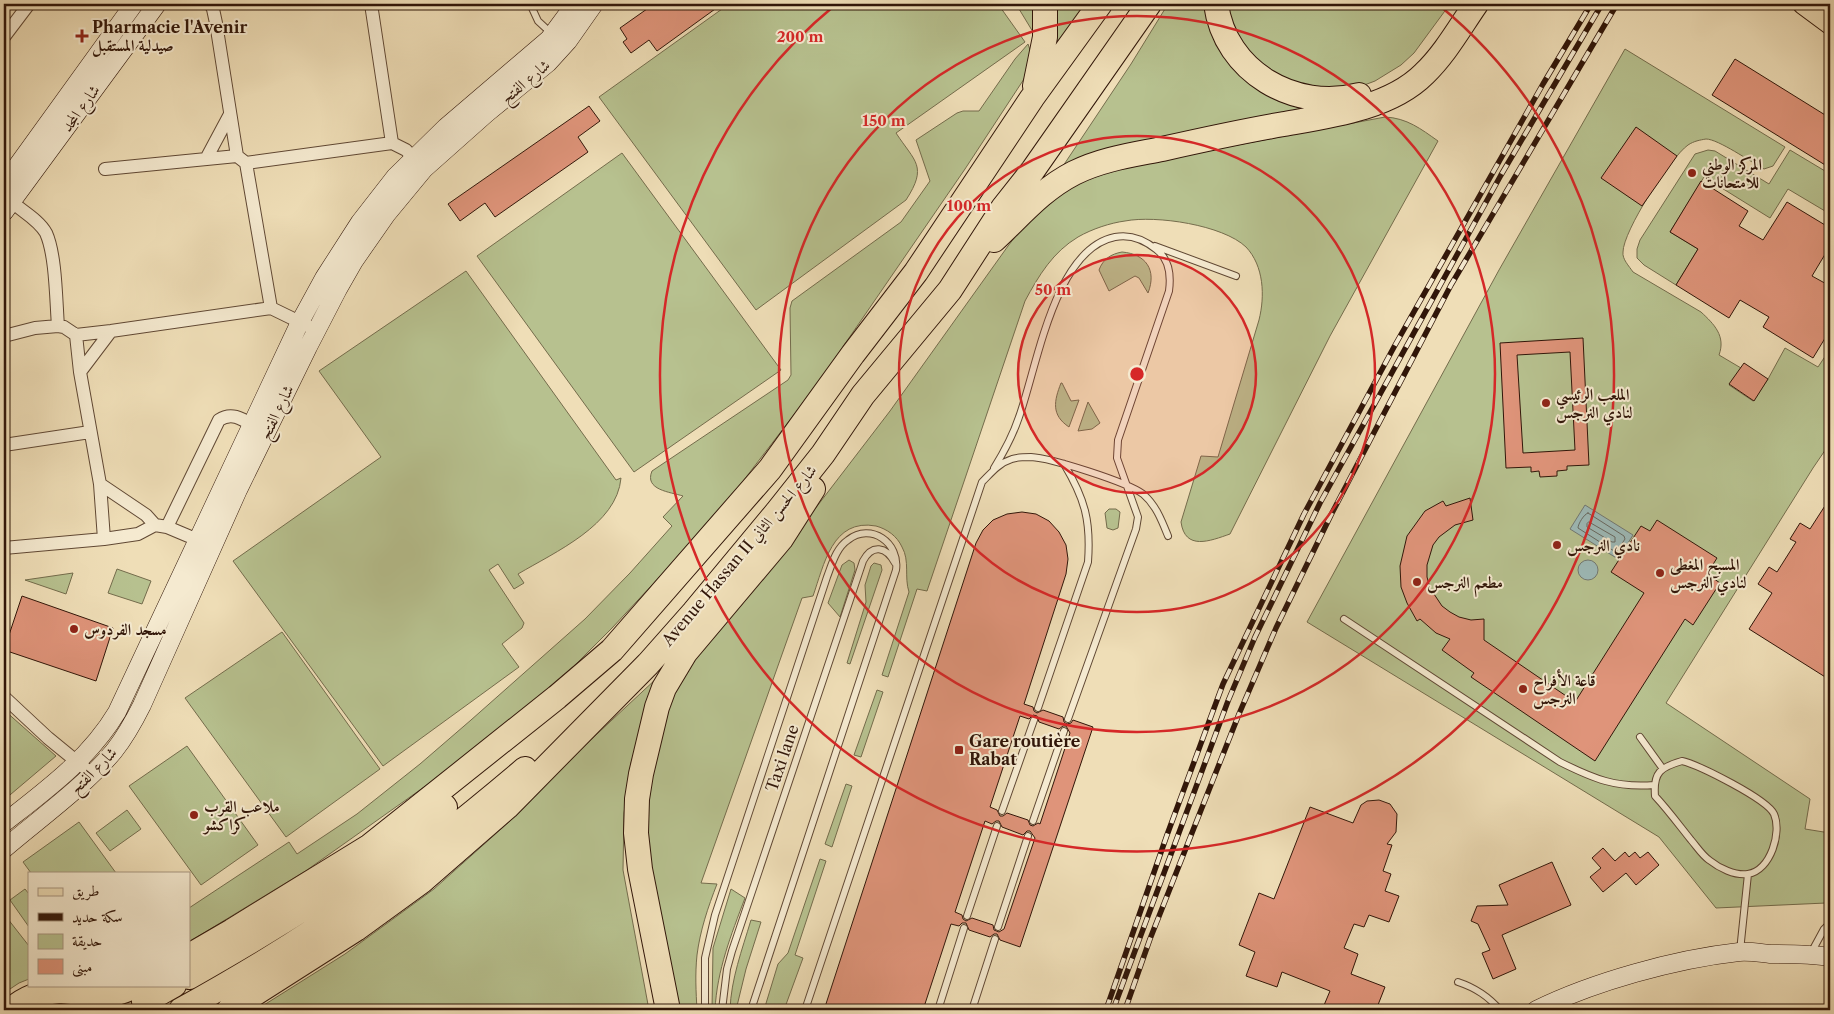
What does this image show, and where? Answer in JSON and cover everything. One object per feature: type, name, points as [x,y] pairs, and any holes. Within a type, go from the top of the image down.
[{"type":"highway","points":[[1032,98],[1045,37],[1045,4]]},
{"type":"highway","name":"Avenue Hassan II شارع الحسن الثاني","points":[[190,955],[370,846],[557,697],[612,650],[770,469],[853,354],[916,272],[1032,98],[1100,4]]},
{"type":"highway","name":"Avenue Hassan II شارع الحسن الثاني","points":[[233,1009],[356,929],[422,881],[506,807],[648,664],[783,505],[823,454],[863,395],[950,290],[1003,208],[1038,162],[1149,4]]},
{"type":"highway","points":[[1216,4],[1220,24],[1229,43],[1242,61],[1270,84],[1304,97],[1324,100],[1349,98],[1388,85],[1407,70],[1441,31],[1460,4]]},
{"type":"highway","points":[[971,259],[1005,230],[1033,200],[1056,182],[1077,172],[1111,159],[1200,140],[1332,116],[1386,100],[1424,74],[1442,53],[1476,4]]},
{"type":"highway","points":[[668,1010],[640,868],[636,833],[637,799],[641,774],[657,707],[664,688],[685,653],[780,539],[874,398],[897,354]]},
{"type":"highway","points":[[190,976],[334,890],[418,829],[566,703],[612,650]]},
{"type":"highway","points":[[181,1010],[238,978],[302,938],[372,890],[493,796],[648,664]]},
{"type":"highway","points":[[11,1010],[21,1002],[42,993],[65,991],[87,997],[111,996],[123,992],[141,994],[170,986]]},
{"type":"highway","points":[[87,997],[106,1010]]},
{"type":"main road","points":[[1803,4],[1830,24]]},
{"type":"street","points":[[4,37],[29,4]]},
{"type":"street","name":"شارع المجد","points":[[4,184],[134,4]]},
{"type":"street","points":[[210,4],[216,23],[229,116],[242,159],[271,308]]},
{"type":"street","points":[[372,4],[392,143]]},
{"type":"street","name":"شارع الفتح","points":[[508,85],[575,4]]},
{"type":"street","name":"شارع الفتح","points":[[4,823],[78,763],[99,740],[126,697],[354,261],[419,164],[459,116],[508,85],[537,72],[572,36],[594,4]]},
{"type":"street","name":"شارع المجد","points":[[8,207],[150,6]]},
{"type":"street","points":[[206,159],[229,116]]},
{"type":"street","points":[[105,169],[206,159],[242,159],[392,143],[406,150],[419,164]]},
{"type":"street","name":"شارع الفتح","points":[[4,848],[92,774],[125,736],[142,705],[252,425],[300,322],[324,278],[360,222],[395,177],[419,164]]},
{"type":"street","points":[[8,207],[38,224],[46,233],[52,262],[58,326]]},
{"type":"street","points":[[4,336],[35,328],[58,326],[64,327],[76,335],[271,308],[317,330]]},
{"type":"street","points":[[80,372],[111,331]]},
{"type":"street","points":[[76,335],[80,372],[100,484],[104,539]]},
{"type":"street","points":[[4,548],[104,539],[138,534],[161,526],[220,420],[225,416],[232,416],[244,419],[252,425]]},
{"type":"street","points":[[4,446],[90,432]]},
{"type":"street","points":[[100,484],[161,526],[205,543]]},
{"type":"street","points":[[4,697],[92,774]]},
{"type":"street","points":[[1545,1008],[1561,998],[1665,966],[1739,952],[1811,954],[1830,957]]},
{"type":"lane","points":[[535,4],[532,8],[538,21],[552,34]]},
{"type":"lane","points":[[805,1010],[974,504],[982,482],[994,468],[1012,436],[1059,292],[1083,256],[1108,239],[1122,236],[1136,238],[1236,276]]},
{"type":"lane","points":[[1068,719],[1136,529],[1138,518],[1117,458],[1118,440],[1169,291],[1171,277],[1168,264],[1161,253],[1150,244]]},
{"type":"lane","points":[[994,468],[1012,459],[1029,457],[1064,464],[1128,486],[1142,493],[1151,502],[1161,518],[1168,536]]},
{"type":"lane","points":[[1038,708],[1088,562],[1089,543],[1085,509],[1079,489],[1064,464]]},
{"type":"lane","points":[[705,1010],[705,958],[715,915],[835,557],[841,546],[848,539],[858,534],[878,535],[888,541],[894,550],[897,560],[896,567],[751,1010]]},
{"type":"lane","name":"Taxi lane","points":[[722,1010],[727,969],[732,951],[863,561],[872,550],[883,550],[892,557],[896,567]]},
{"type":"lane","points":[[1344,619],[1560,762],[1596,778],[1622,786],[1654,785]]},
{"type":"lane","points":[[1002,811],[1034,720]]},
{"type":"lane","points":[[1033,822],[1064,730]]},
{"type":"lane","points":[[1640,737],[1662,769]]},
{"type":"lane","points":[[1682,762],[1691,763],[1763,802],[1773,812],[1777,824],[1777,835],[1770,856],[1762,866],[1748,874],[1736,873],[1721,868],[1706,858],[1656,796],[1654,785],[1656,776],[1662,769],[1682,762]]},
{"type":"lane","points":[[967,916],[997,826]]},
{"type":"lane","points":[[998,927],[1028,836]]},
{"type":"lane","points":[[1739,952],[1748,874]]},
{"type":"lane","points":[[1811,954],[1824,929],[1830,923]]},
{"type":"lane","points":[[938,1010],[964,928]]},
{"type":"lane","points":[[972,1010],[995,939]]},
{"type":"lane","points":[[1458,982],[1473,987],[1484,994],[1500,1010]]},
{"type":"green space","points":[[729,4],[752,4],[754,6],[757,4],[998,4],[1025,42],[896,133],[913,158],[918,172],[913,189],[906,200],[756,310],[599,97]]},
{"type":"green space","points":[[1016,4],[1037,4],[1033,32]]},
{"type":"green space","points":[[1055,4],[1087,4],[1055,51],[1057,20]]},
{"type":"green space","points":[[1168,4],[1209,4],[1271,94],[1302,111],[1057,175],[1131,64]]},
{"type":"green space","points":[[1225,4],[1450,4],[1414,53],[1401,65],[1375,81],[1339,91],[1288,84],[1265,70],[1235,34]]},
{"type":"green space","points":[[1028,44],[1032,56],[1024,79],[965,169],[816,386],[717,515],[612,628],[573,667],[524,709],[434,780],[307,870],[190,941],[190,907],[289,842],[297,854],[357,814],[420,764],[471,720],[585,619],[630,573],[672,526],[663,517],[683,496],[655,486],[651,477],[652,471],[788,380],[791,375],[790,308],[792,301],[901,222],[930,181],[916,140],[957,113],[979,111],[1015,59]]},
{"type":"green space","name":"نادي النرجس","points":[[1625,49],[1785,147],[1773,166],[1764,169],[1711,140],[1706,139],[1688,145],[1680,152],[1649,195],[1631,228],[1625,242],[1623,255],[1633,272],[1701,312],[1710,321],[1720,336],[1721,348],[1719,355],[1741,368],[1729,385],[1753,401],[1785,348],[1818,367],[1830,349],[1830,443],[1666,703],[1810,799],[1805,829],[1830,833],[1830,895],[1826,903],[1716,908],[1659,837],[1307,622],[1499,270]]},
{"type":"green space","points":[[1385,117],[1407,122],[1420,128],[1438,141],[1330,336],[1230,534],[1200,542],[1188,537],[1183,531],[1181,522],[1201,456],[1218,457],[1259,320],[1262,282],[1260,272],[1252,255],[1246,247],[1222,233],[1188,223],[1138,219],[1107,225],[1083,234],[1069,243],[1047,265],[1025,301],[927,591],[917,589],[888,677],[882,675],[909,592],[904,552],[894,536],[876,526],[861,525],[849,529],[832,546],[813,596],[802,598],[701,883],[717,884],[710,901],[698,946],[696,962],[697,1010],[677,1010],[652,877],[646,819],[650,777],[670,700],[686,669],[795,535],[890,411],[1008,246],[1039,206],[1095,172]]},
{"type":"green space","points":[[1708,150],[1715,151],[1769,184],[1790,150],[1830,174],[1830,214],[1788,189],[1770,218],[1704,177],[1670,232],[1698,249],[1676,285],[1644,265],[1637,258],[1637,249],[1640,240],[1695,154]]},
{"type":"green space","points":[[622,153],[781,370],[634,472],[477,256]]},
{"type":"green space","points":[[1122,252],[1137,256],[1147,265],[1151,277],[1148,293],[1139,278],[1135,276],[1109,291],[1099,270],[1108,258]]},
{"type":"green space","points":[[466,271],[616,480],[621,478],[617,495],[608,510],[596,523],[566,546],[518,574],[524,583],[514,589],[498,564],[489,570],[524,623],[522,628],[502,644],[519,667],[383,766],[233,561],[381,457],[319,371]]},
{"type":"green space","points":[[1061,383],[1071,401],[1079,400],[1069,427],[1059,418],[1057,413],[1056,402]]},
{"type":"green space","points":[[1088,402],[1100,423],[1092,429],[1078,431]]},
{"type":"green space","points":[[1109,509],[1116,509],[1120,512],[1118,528],[1113,530],[1107,528],[1105,513]]},
{"type":"green space","points":[[849,560],[854,563],[855,570],[840,617],[828,603],[842,565]]},
{"type":"green space","points":[[874,563],[881,565],[882,570],[850,664],[847,663],[866,602],[865,585],[871,566]]},
{"type":"green space","points":[[117,569],[151,581],[142,604],[108,593]]},
{"type":"green space","points":[[73,573],[66,594],[25,580]]},
{"type":"green space","points":[[282,632],[380,769],[286,837],[185,698]]},
{"type":"green space","points":[[657,678],[631,763],[624,813],[623,870],[649,1010],[256,1010],[345,954],[434,889],[510,821],[582,748]]},
{"type":"green space","points":[[877,690],[883,692],[861,757],[854,755]]},
{"type":"green space","points":[[4,710],[56,756],[4,800]]},
{"type":"green space","name":"ملاعب القرب كراكشو","points":[[187,746],[258,845],[201,885],[129,786]]},
{"type":"green space","points":[[846,784],[852,786],[832,847],[825,844]]},
{"type":"green space","points":[[127,810],[141,829],[110,851],[96,833]]},
{"type":"green space","points":[[79,822],[115,872],[30,872],[23,862]]},
{"type":"green space","points":[[820,859],[826,861],[795,955],[803,958],[784,1010],[764,1010],[778,964],[788,953]]},
{"type":"green space","points":[[25,889],[28,893],[28,926],[10,900]]},
{"type":"green space","points":[[731,889],[745,898],[726,953],[716,995],[715,1010],[712,1010],[713,948]]},
{"type":"green space","points":[[4,914],[28,945],[28,979],[4,993]]},
{"type":"green space","points":[[751,920],[761,922],[746,969],[736,1010],[730,1010],[735,976]]},
{"type":"green space","points":[[48,1005],[67,1005],[82,1010],[33,1010]]},
{"type":"water","points":[[1585,505],[1633,535],[1618,559],[1570,529]]},
{"type":"water","points":[[1584,560],[1592,560],[1598,566],[1598,574],[1592,580],[1584,580],[1578,574],[1578,566]]},
{"type":"building","points":[[654,4],[722,4],[657,51],[649,40],[631,53],[623,42],[627,39],[620,28]]},
{"type":"building","points":[[1735,59],[1830,118],[1830,168],[1712,95]]},
{"type":"building","points":[[589,106],[600,121],[578,137],[588,152],[495,217],[485,203],[460,221],[448,204]]},
{"type":"building","points":[[1636,127],[1677,156],[1642,206],[1601,178]]},
{"type":"building","points":[[1701,181],[1748,211],[1739,226],[1763,240],[1787,202],[1830,228],[1830,246],[1812,276],[1830,286],[1830,330],[1813,358],[1763,327],[1769,317],[1740,300],[1729,318],[1676,285],[1698,249],[1670,232]]},
{"type":"building","points":[[1583,338],[1589,465],[1567,466],[1567,470],[1557,471],[1557,476],[1540,477],[1539,471],[1531,472],[1531,467],[1506,468],[1500,343]],"holes":[[[1570,352],[1575,450],[1523,453],[1517,355]]]},
{"type":"building","points":[[1744,363],[1768,379],[1754,401],[1729,384]]},
{"type":"building","points":[[1470,498],[1473,520],[1455,525],[1439,537],[1433,545],[1427,565],[1427,577],[1430,588],[1442,606],[1450,612],[1471,620],[1484,619],[1484,640],[1575,702],[1644,593],[1611,572],[1641,526],[1650,531],[1657,520],[1717,558],[1707,574],[1720,583],[1693,625],[1685,619],[1595,761],[1471,677],[1474,673],[1442,650],[1450,639],[1436,633],[1420,619],[1417,621],[1407,603],[1401,587],[1400,566],[1407,536],[1425,511],[1443,501],[1446,506]]},
{"type":"building","points":[[1830,498],[1830,680],[1749,629],[1772,593],[1758,584],[1769,567],[1777,572],[1796,542],[1790,539],[1800,523],[1810,529]]},
{"type":"building","name":"Gare routière Rabat","points":[[1022,512],[1036,514],[1049,521],[1059,532],[1066,545],[1068,559],[1066,574],[1024,704],[1033,707],[1037,713],[1043,710],[1063,717],[1064,722],[1067,724],[1073,720],[1093,727],[1020,947],[1000,940],[997,934],[990,937],[969,930],[966,923],[962,923],[959,926],[951,924],[923,1010],[824,1010],[976,543],[983,530],[993,520],[1007,514]],"holes":[[[1033,715],[1037,716],[1039,722],[1059,729],[1066,726],[1070,733],[1040,824],[1038,823],[1033,826],[1030,825],[1028,820],[1007,813],[1000,816],[997,810],[990,807],[1020,716],[1029,719]],[[985,821],[992,824],[999,821],[1002,827],[1023,835],[1030,831],[1035,838],[1004,929],[999,932],[994,930],[993,925],[972,918],[966,921],[962,915],[955,912]]]},
{"type":"building","points":[[22,596],[113,628],[96,681],[4,650]]},
{"type":"building","points":[[1379,800],[1390,804],[1397,814],[1396,832],[1387,844],[1392,845],[1383,871],[1391,874],[1385,891],[1399,896],[1389,922],[1369,915],[1364,927],[1354,924],[1344,948],[1358,954],[1351,974],[1385,987],[1376,1010],[1322,1010],[1330,991],[1282,972],[1277,987],[1246,976],[1255,952],[1239,945],[1259,893],[1274,899],[1310,807],[1353,823],[1361,805],[1367,801]]},
{"type":"building","points":[[1603,848],[1615,861],[1625,852],[1629,857],[1635,852],[1640,858],[1648,852],[1659,865],[1636,885],[1626,873],[1603,892],[1590,877],[1601,868],[1592,858]]},
{"type":"building","points":[[1552,862],[1571,905],[1502,935],[1516,969],[1493,979],[1482,953],[1490,950],[1478,924],[1471,921],[1477,906],[1508,905],[1499,885]]},
{"type":"tunnel","points":[[126,1010],[144,1002]]},
{"type":"railway","points":[[1106,1010],[1167,835],[1223,684],[1304,514],[1394,347],[1543,84],[1591,4]]},
{"type":"railway","points":[[1113,1010],[1228,701],[1255,637],[1320,503],[1501,175],[1602,4]]},
{"type":"railway","points":[[1125,1010],[1150,939],[1239,714],[1276,628],[1332,513],[1451,285],[1617,4]]},
{"type":"place","name":"Pharmacie l'Avenir صيدلية المستقبل","points":[[82,36]]},
{"type":"place","name":"المركز الوطني للامتحانات","points":[[1692,173]]},
{"type":"place","name":"الملعب الرئيسي لنادي النرجس","points":[[1546,403]]},
{"type":"place","name":"نادي النرجس","points":[[1557,545]]},
{"type":"place","name":"المسبح المغطى لنادي النرجس","points":[[1660,573]]},
{"type":"place","name":"مطعم النرجس","points":[[1417,582]]},
{"type":"place","name":"مسجد الفردوس","points":[[74,629]]},
{"type":"place","name":"قاعة الأفراح النرجس","points":[[1523,689]]},
{"type":"place","name":"Gare routière Rabat","points":[[959,750]]},
{"type":"place","name":"ملاعب القرب كراكشو","points":[[194,815]]}]
